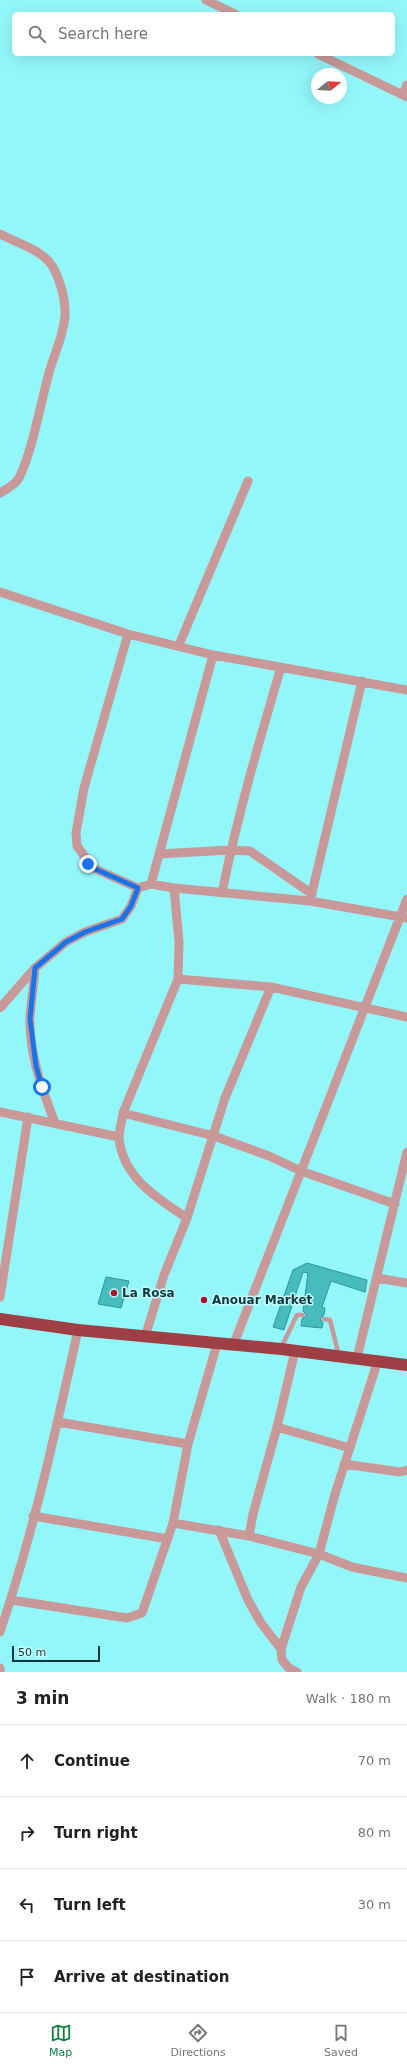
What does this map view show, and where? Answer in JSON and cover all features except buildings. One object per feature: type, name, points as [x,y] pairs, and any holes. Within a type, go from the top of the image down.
[{"type":"highway","points":[[0,1319],[78,1330],[295,1351],[378,1360],[407,1365]]},
{"type":"street","points":[[206,0],[231,12]]},
{"type":"street","points":[[322,56],[405,96],[407,85]]},
{"type":"street","points":[[0,234],[40,254],[49,261],[57,277],[65,303],[62,334],[49,370],[29,447],[18,479],[11,487],[0,493]]},
{"type":"street","points":[[179,645],[248,481]]},
{"type":"street","points":[[0,592],[128,634],[179,645],[213,655],[407,690]]},
{"type":"street","points":[[128,634],[84,788],[76,832],[77,846],[88,864],[93,868],[138,888],[151,884],[222,893],[311,897],[403,918]]},
{"type":"street","points":[[151,884],[213,655]]},
{"type":"street","points":[[222,893],[230,850],[255,753],[281,667]]},
{"type":"street","points":[[311,897],[362,681]]},
{"type":"street","points":[[159,854],[243,849],[255,853],[311,897]]},
{"type":"street","points":[[0,1008],[35,968],[66,942],[85,932],[122,919],[131,906],[138,888]]},
{"type":"street","points":[[174,888],[179,942],[178,979],[123,1113],[119,1137],[124,1159],[141,1186],[187,1218]]},
{"type":"street","points":[[233,1346],[365,1007],[403,918],[407,899]]},
{"type":"street","points":[[35,968],[30,1019],[38,1073],[54,1123]]},
{"type":"street","points":[[178,979],[271,987],[407,1017]]},
{"type":"street","points":[[145,1337],[164,1275],[187,1218],[225,1098],[271,987]]},
{"type":"street","points":[[0,1112],[119,1137]]},
{"type":"street","points":[[123,1113],[214,1136],[269,1156],[301,1171],[395,1204]]},
{"type":"street","points":[[0,1297],[28,1117]]},
{"type":"street","points":[[357,1358],[376,1278],[404,1174],[407,1152]]},
{"type":"street","points":[[376,1278],[407,1283]]},
{"type":"street","points":[[0,1632],[11,1600],[58,1422],[78,1330]]},
{"type":"street","points":[[11,1600],[127,1618],[140,1615],[173,1522],[188,1444],[217,1344]]},
{"type":"street","points":[[249,1536],[252,1514],[277,1427],[295,1351]]},
{"type":"street","points":[[298,1672],[289,1668],[282,1660],[281,1649],[301,1587],[318,1554],[344,1464],[378,1360]]},
{"type":"street","points":[[58,1422],[188,1444]]},
{"type":"street","points":[[277,1427],[350,1448]]},
{"type":"street","points":[[344,1464],[400,1472],[407,1470]]},
{"type":"street","points":[[33,1516],[168,1539]]},
{"type":"street","points":[[173,1522],[249,1536],[318,1554],[352,1566],[407,1578]]},
{"type":"street","points":[[219,1530],[248,1600],[261,1624],[281,1649]]},
{"type":"lane","points":[[281,1350],[297,1315],[303,1315]]},
{"type":"lane","points":[[324,1319],[330,1320],[339,1356]]},
{"type":"place","name":"La Rosa","points":[[114,1293]]},
{"type":"place","name":"Anouar Market","points":[[204,1300]]},
{"type":"route","points":[[42,1087],[36,1066],[30,1019],[35,968],[66,942],[85,932],[122,919],[131,906],[138,888],[93,868],[88,864]]}]
